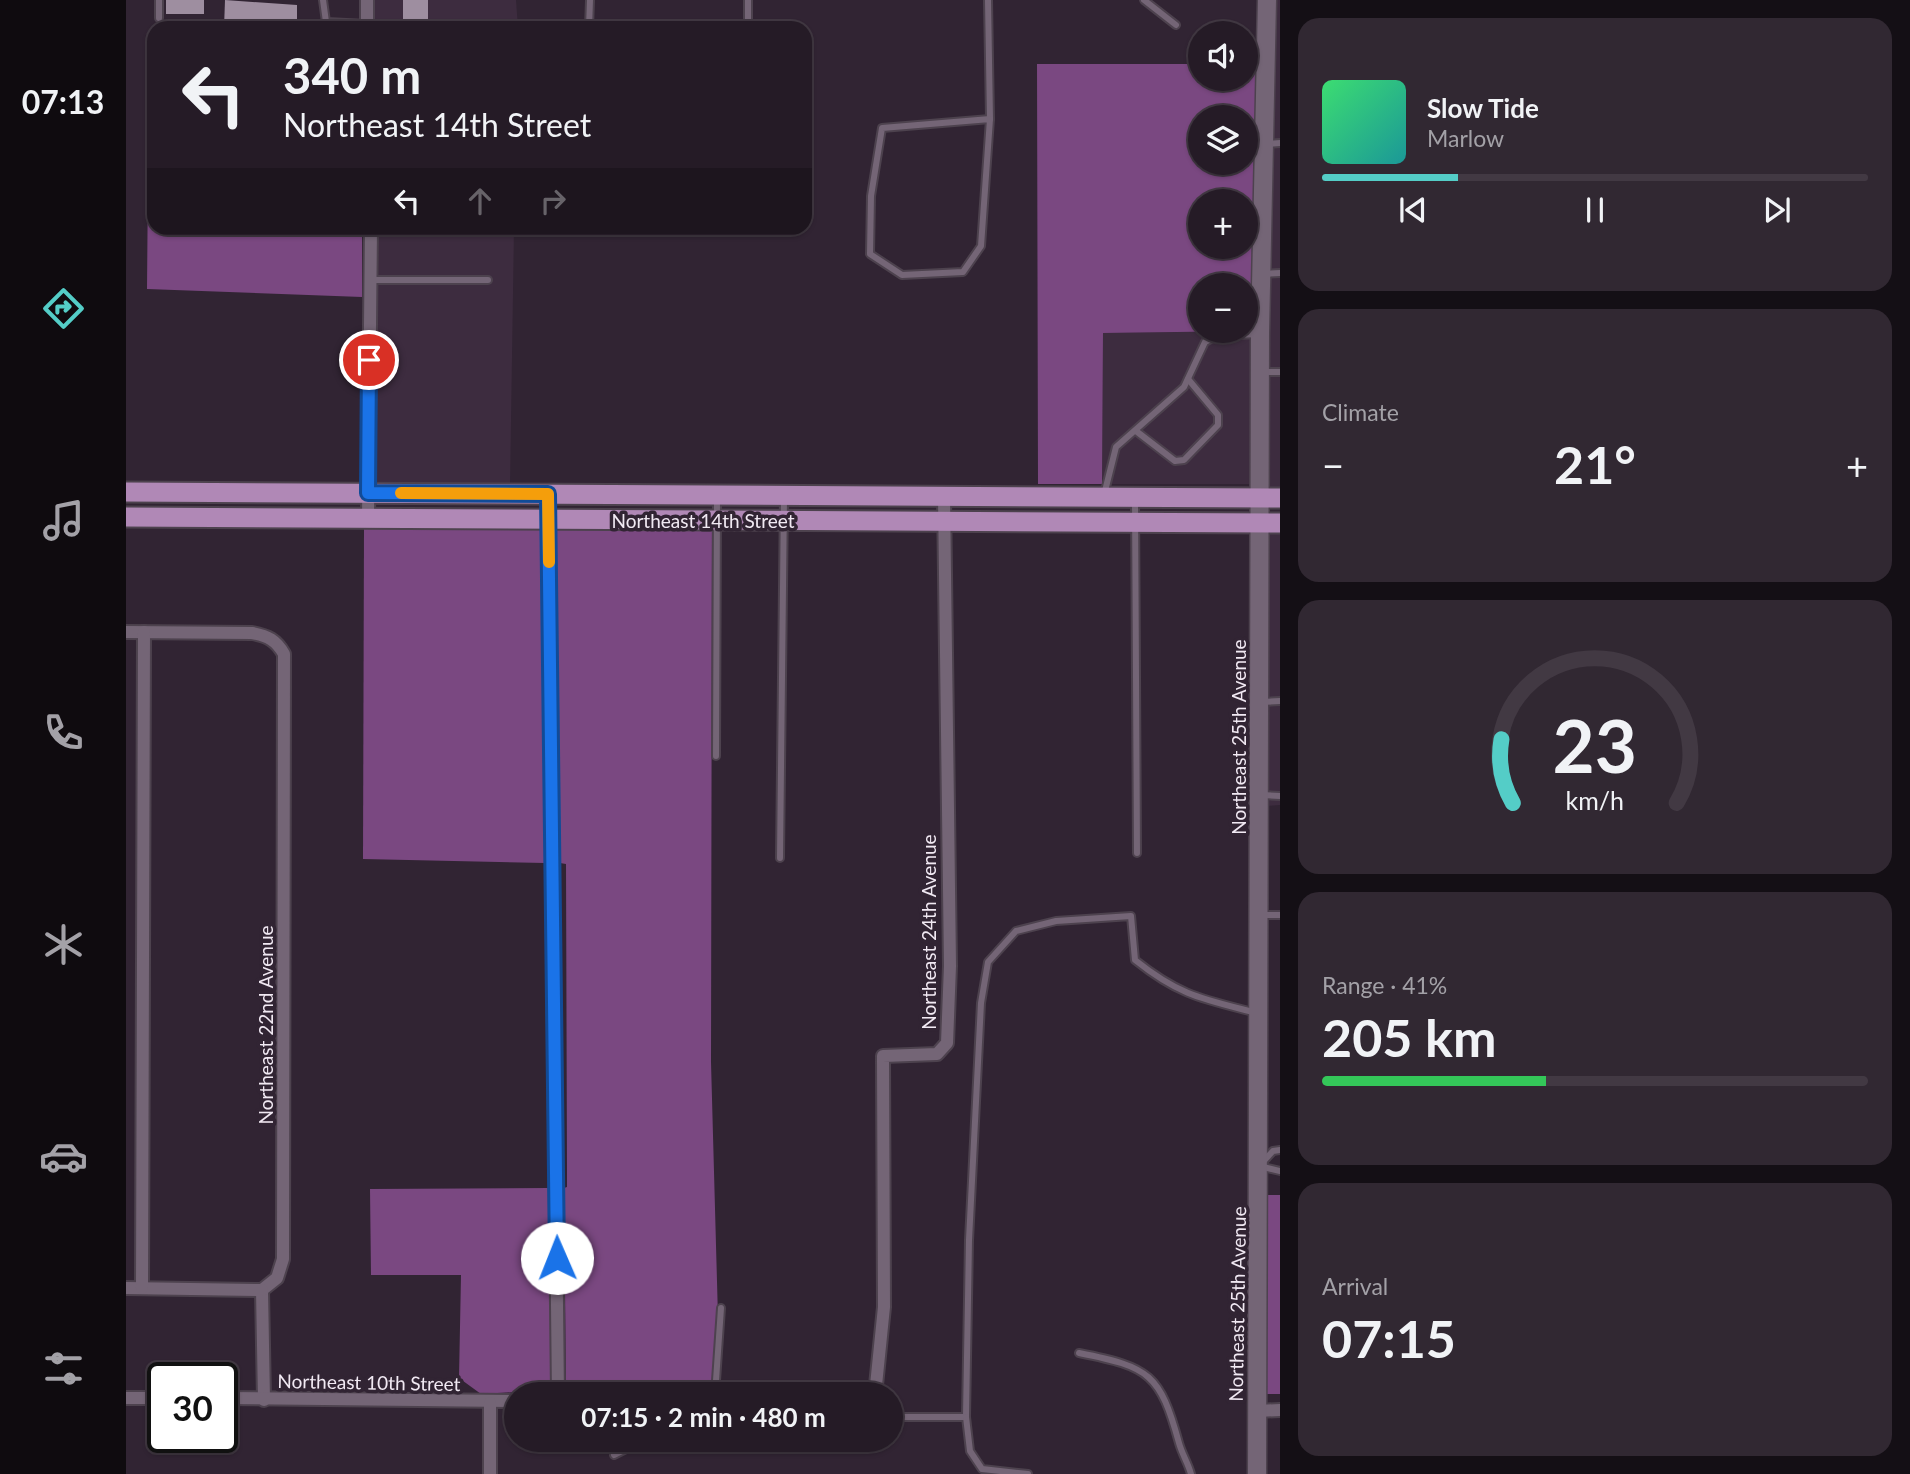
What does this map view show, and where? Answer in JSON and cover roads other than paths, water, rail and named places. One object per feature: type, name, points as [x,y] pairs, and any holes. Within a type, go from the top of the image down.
[{"type":"main road","name":"Northeast 25th Avenue","points":[[1258,1474],[1260,334],[1261,274],[1272,144],[1267,0]]},
{"type":"main road","name":"Northeast 14th Street","points":[[126,492],[1280,498]]},
{"type":"main road","name":"Northeast 14th Street","points":[[126,517],[1280,523]]},
{"type":"street","points":[[367,0],[367,21]]},
{"type":"street","points":[[368,518],[371,235]]},
{"type":"street","points":[[548,494],[558,1382]]},
{"type":"street","name":"Northeast 24th Avenue","points":[[876,1382],[884,1307],[883,1056],[937,1054],[947,1043],[950,966],[944,496]]},
{"type":"street","points":[[126,632],[144,632],[142,1288]]},
{"type":"street","name":"Northeast 22nd Avenue","points":[[144,632],[267,635],[278,643],[284,654],[283,1259],[277,1278],[262,1290]]},
{"type":"street","points":[[126,1288],[262,1290],[264,1400]]},
{"type":"street","points":[[126,1398],[147,1398]]},
{"type":"street","name":"Northeast 10th Street","points":[[238,1399],[504,1402]]},
{"type":"street","points":[[490,1403],[490,1474]]},
{"type":"street","points":[[1257,1411],[1280,1410]]},
{"type":"lane","points":[[159,0],[159,18]]},
{"type":"lane","points":[[323,0],[326,21]]},
{"type":"lane","points":[[589,21],[590,0]]},
{"type":"lane","points":[[748,0],[748,19]]},
{"type":"lane","points":[[989,0],[989,120],[981,246],[962,272],[902,275],[870,254],[870,196],[882,128],[989,120]]},
{"type":"lane","points":[[1144,0],[1176,25]]},
{"type":"lane","points":[[1261,274],[1280,273]]},
{"type":"lane","points":[[370,280],[488,280]]},
{"type":"lane","points":[[1103,497],[1116,447],[1184,387],[1205,342],[1216,336],[1260,334]]},
{"type":"lane","points":[[1260,372],[1280,372]]},
{"type":"lane","points":[[1136,431],[1175,461],[1184,460],[1218,425],[1218,415],[1188,379]]},
{"type":"lane","points":[[716,756],[718,494]]},
{"type":"lane","points":[[779,858],[784,495]]},
{"type":"lane","points":[[1135,498],[1137,853]]},
{"type":"lane","points":[[1259,702],[1280,701]]},
{"type":"lane","points":[[1259,795],[1280,796]]},
{"type":"lane","points":[[1259,915],[1280,915]]},
{"type":"lane","points":[[1028,1474],[982,1469],[970,1451],[966,1417],[969,1240],[981,1003],[988,962],[1016,931],[1056,921],[1131,916],[1135,960],[1160,980],[1188,996],[1259,1013]]},
{"type":"lane","points":[[1280,1150],[1273,1151],[1259,1166],[1280,1171]]},
{"type":"lane","points":[[716,1382],[721,1308]]},
{"type":"lane","points":[[1079,1353],[1121,1361],[1158,1384],[1167,1401],[1191,1474]]},
{"type":"lane","points":[[903,1417],[966,1417]]},
{"type":"lane","points":[[614,1455],[620,1452]]}]
